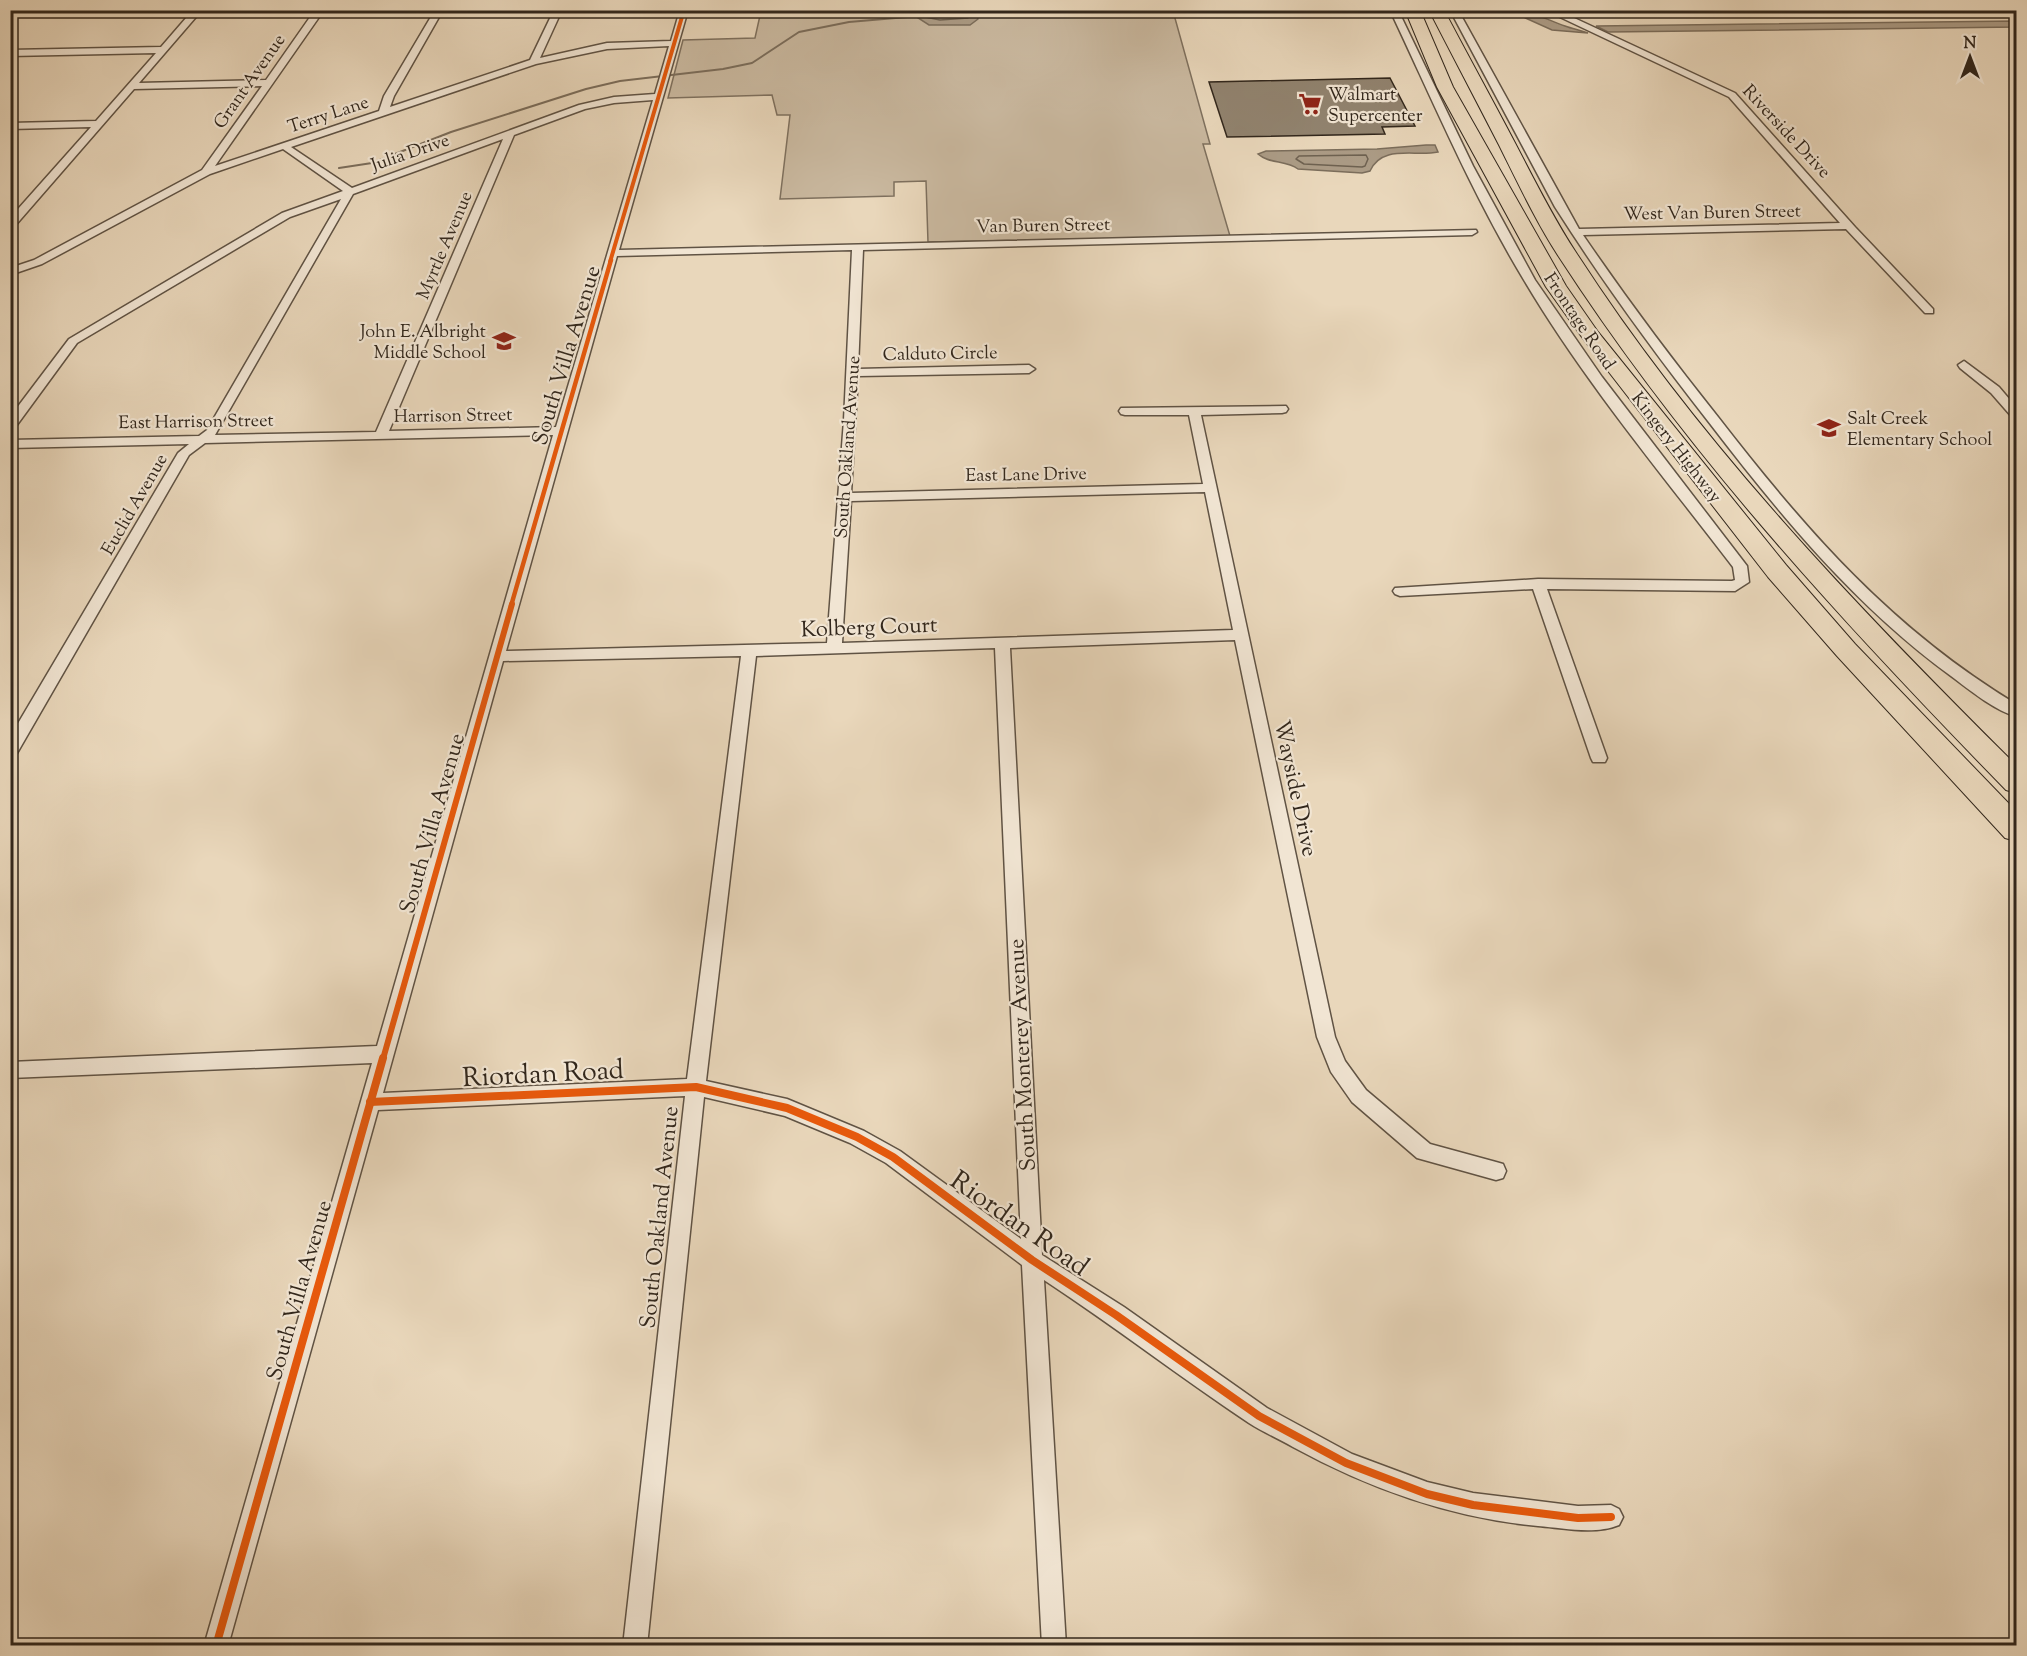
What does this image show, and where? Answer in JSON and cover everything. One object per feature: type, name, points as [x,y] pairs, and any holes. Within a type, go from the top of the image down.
[{"type":"highway","name":"Kingery Highway","points":[[1412,10],[1451,97],[1556,287],[1591,336],[1777,571],[1846,650],[2016,830]]},
{"type":"highway","name":"Kingery Highway","points":[[1436,10],[1545,219],[1636,356],[1725,468],[1778,530],[1911,675],[2016,782]]},
{"type":"street","points":[[10,225],[198,10]]},
{"type":"street","name":"Grant Avenue","points":[[206,172],[321,10]]},
{"type":"street","points":[[383,113],[389,96],[439,10]]},
{"type":"street","points":[[534,62],[558,10]]},
{"type":"street","name":"South Villa Avenue","points":[[216,1646],[561,431],[684,10]]},
{"type":"street","name":"Frontage Road","points":[[1394,10],[1502,230],[1552,315],[1634,429],[1740,566],[1742,582],[1735,586],[1538,584],[1400,591]]},
{"type":"street","points":[[1454,10],[1551,191],[1576,232],[1640,325],[1754,472],[1818,546],[1902,631],[1941,664],[2016,711]]},
{"type":"street","name":"Riverside Drive","points":[[1549,10],[1732,95],[1849,226],[1929,311]]},
{"type":"street","name":"Terry Lane","points":[[10,272],[38,262],[206,172],[534,62],[607,46],[675,43]]},
{"type":"street","points":[[10,53],[164,50]]},
{"type":"street","points":[[133,86],[267,83]]},
{"type":"street","name":"Julia Drive","points":[[10,426],[73,341],[286,215],[582,107],[614,100],[658,97]]},
{"type":"street","points":[[10,126],[99,124]]},
{"type":"street","name":"Myrtle Avenue","points":[[381,435],[510,134]]},
{"type":"street","points":[[284,146],[350,190]]},
{"type":"street","name":"Euclid Avenue","points":[[10,751],[184,453],[212,432],[350,190]]},
{"type":"street","points":[[10,212],[22,211]]},
{"type":"street","name":"West Van Buren Street","points":[[1576,232],[1849,226]]},
{"type":"street","name":"Van Buren Street","points":[[614,253],[1472,232]]},
{"type":"street","name":"South Oakland Avenue","points":[[834,648],[850,420],[858,246]]},
{"type":"street","points":[[1964,365],[1995,390],[2016,414]]},
{"type":"street","name":"Calduto Circle","points":[[851,373],[1029,369]]},
{"type":"street","points":[[1125,411],[1282,409]]},
{"type":"street","name":"Wayside Drive","points":[[1194,411],[1331,1053],[1346,1080],[1359,1096],[1424,1152],[1496,1171]]},
{"type":"street","name":"Harrison Street","points":[[381,435],[561,431]]},
{"type":"street","name":"East Harrison Street","points":[[10,444],[381,435]]},
{"type":"street","name":"East Lane Drive","points":[[844,496],[1210,488]]},
{"type":"street","points":[[1538,584],[1599,758]]},
{"type":"street","name":"Kolberg Court","points":[[497,656],[749,651],[1242,635]]},
{"type":"street","name":"South Monterey Avenue","points":[[1002,643],[1032,1260],[1054,1646]]},
{"type":"street","name":"South Oakland Avenue","points":[[635,1646],[696,1088],[749,651]]},
{"type":"street","points":[[10,1070],[384,1054]]},
{"type":"street","name":"Riordan Road","points":[[370,1102],[696,1088],[787,1108],[857,1137],[893,1157],[1032,1260],[1116,1315],[1259,1416],[1346,1463],[1427,1494],[1473,1505],[1557,1516],[1611,1517]]},
{"type":"shaded area","points":[[761,11],[1173,11],[1210,144],[1203,144],[1230,236],[928,242],[926,181],[894,182],[894,196],[780,199],[790,115],[777,115],[772,95],[668,98],[683,40],[755,38]]},
{"type":"water","points":[[976,10],[978,19],[970,25],[929,25],[915,16],[917,11]]},
{"type":"water","points":[[1510,11],[1532,13],[1588,33],[1552,30]]},
{"type":"water","points":[[2016,21],[2016,27],[1608,32],[1596,26]]},
{"type":"water","points":[[1435,145],[1438,152],[1391,154],[1382,157],[1370,171],[1362,173],[1298,169],[1258,154],[1266,151],[1377,149]]},
{"type":"building","name":"Walmart Supercenter","points":[[1390,78],[1415,126],[1382,127],[1385,134],[1227,137],[1209,82]]},
{"type":"waterway","points":[[339,168],[372,163],[451,132],[586,89],[620,81],[723,69],[752,63],[799,32],[849,22],[919,16]]},
{"type":"cycle path","points":[[216,1646],[571,395],[684,10]]},
{"type":"cycle path","points":[[370,1102],[696,1087],[787,1108],[857,1137],[893,1157],[1032,1260],[1116,1315],[1259,1416],[1346,1463],[1427,1494],[1473,1505],[1578,1518],[1611,1517]]},
{"type":"place","name":"Walmart Supercenter","points":[[1310,104]]},
{"type":"place","name":"John E. Albright Middle School","points":[[504,341]]},
{"type":"place","name":"Salt Creek Elementary School","points":[[1829,428]]}]
